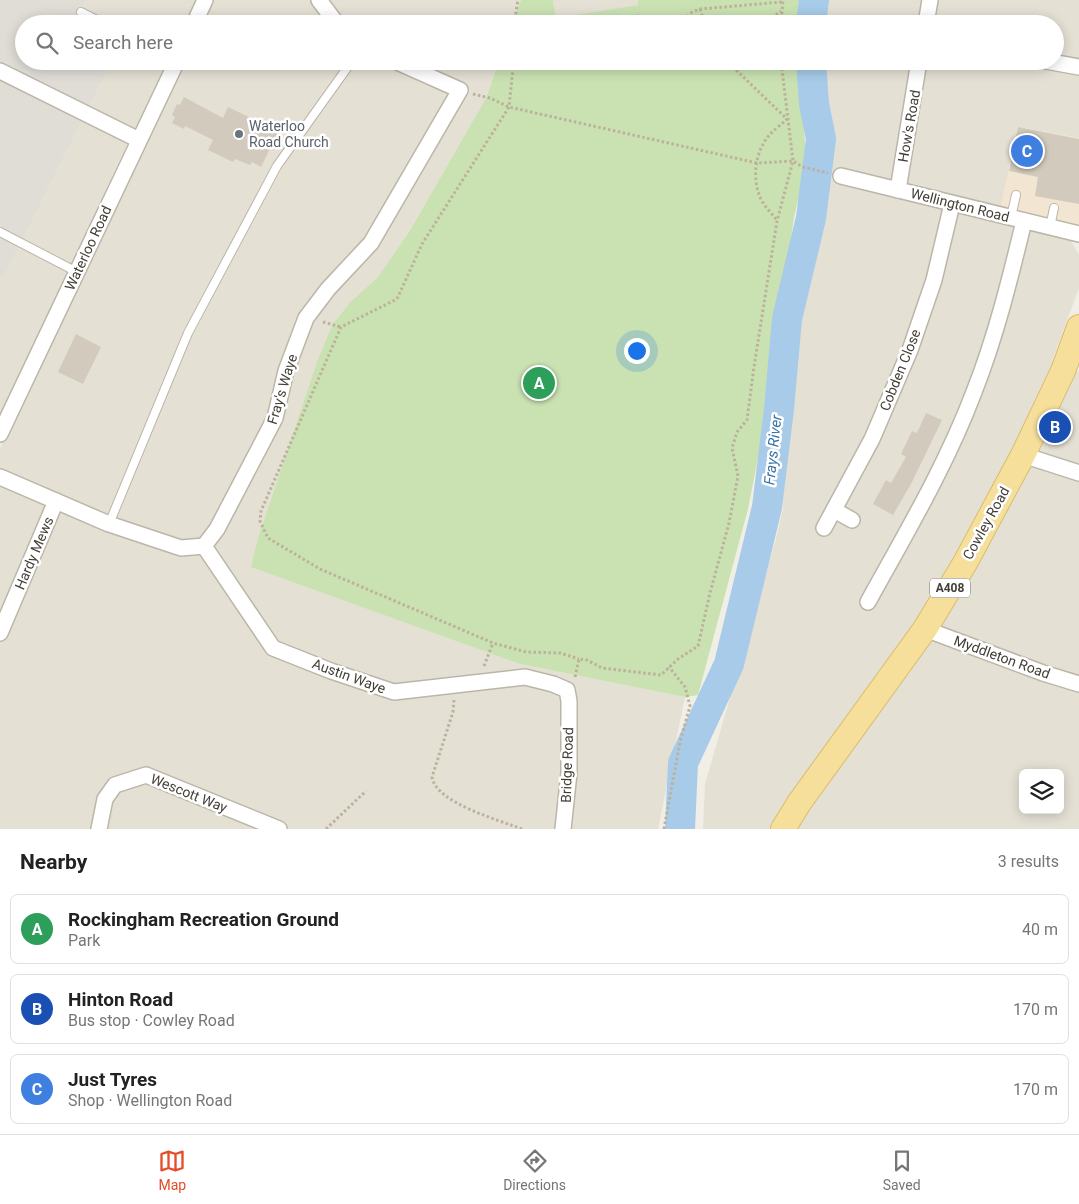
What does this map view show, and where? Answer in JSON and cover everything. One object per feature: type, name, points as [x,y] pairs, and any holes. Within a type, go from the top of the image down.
[{"type":"main road","name":"Cowley Road","points":[[783,829],[799,803],[925,629],[964,563],[1024,455],[1063,371],[1079,327]]},
{"type":"street","points":[[198,15],[205,0]]},
{"type":"street","points":[[928,15],[930,0]]},
{"type":"street","points":[[323,2],[331,15]]},
{"type":"street","points":[[1064,64],[1079,67]]},
{"type":"street","name":"Waterloo Road","points":[[0,434],[5,409],[77,272],[173,70]]},
{"type":"street","points":[[415,70],[460,90]]},
{"type":"street","name":"How's Road","points":[[898,190],[918,70]]},
{"type":"street","points":[[0,71],[139,140]]},
{"type":"street","name":"Fray's Waye","points":[[204,546],[217,529],[275,418],[286,371],[306,318],[328,289],[371,243],[460,90]]},
{"type":"street","name":"Wellington Road","points":[[836,175],[1079,234]]},
{"type":"street","name":"Cobden Close","points":[[824,528],[872,439],[910,350],[934,280],[952,204]]},
{"type":"street","points":[[868,602],[923,505],[974,393],[1007,294],[1017,219]]},
{"type":"street","points":[[1024,455],[1079,473]]},
{"type":"street","points":[[0,477],[109,524],[181,548],[204,546]]},
{"type":"street","name":"Hardy Mews","points":[[0,633],[56,501]]},
{"type":"street","points":[[834,510],[852,520]]},
{"type":"street","name":"Austin Waye","points":[[204,546],[273,648],[330,671],[394,692],[526,677],[567,690],[569,701]]},
{"type":"street","name":"Myddleton Road","points":[[925,629],[1043,673],[1079,684]]},
{"type":"street","name":"Bridge Road","points":[[564,829],[569,773],[569,701]]},
{"type":"street","name":"Wescott Way","points":[[99,829],[105,799],[116,785],[146,775],[279,829]]},
{"type":"lane","points":[[81,12],[87,15]]},
{"type":"lane","points":[[109,524],[188,333],[277,166],[346,70]]},
{"type":"lane","points":[[1016,195],[1017,219]]},
{"type":"lane","points":[[1050,227],[1054,208]]},
{"type":"lane","points":[[0,232],[77,272]]},
{"type":"path","points":[[516,15],[518,0]]},
{"type":"path","points":[[689,15],[700,9],[782,1],[781,15]]},
{"type":"path","points":[[700,9],[702,15]]},
{"type":"path","points":[[776,15],[781,11]]},
{"type":"path","points":[[513,70],[508,107],[422,244],[397,299],[341,327],[261,511],[260,521],[268,538],[320,569],[493,643],[526,652],[560,653],[587,660],[602,668],[661,675],[678,659],[698,646],[729,523],[738,476],[732,448],[738,432],[747,420],[777,221],[793,161],[782,70]]},
{"type":"path","points":[[736,70],[787,119]]},
{"type":"path","points":[[460,90],[490,98],[508,107],[757,162],[793,161],[803,167],[836,175]]},
{"type":"path","points":[[777,221],[762,201],[756,181],[757,162],[767,138],[787,119]]},
{"type":"path","points":[[478,683],[493,643]]},
{"type":"path","points":[[569,701],[580,659]]},
{"type":"path","points":[[664,829],[680,742],[690,706],[685,687],[669,668]]},
{"type":"path","points":[[455,685],[453,712],[432,777],[433,782],[454,802],[522,829]]},
{"type":"path","points":[[326,829],[366,791]]},
{"type":"shaded area","points":[[0,0],[86,0],[79,15],[15,15],[15,70],[107,70],[3,277],[0,275]]},
{"type":"shaded area","points":[[86,0],[196,0],[190,15],[79,15]]},
{"type":"shaded area","points":[[208,0],[521,0],[515,15],[201,15]]},
{"type":"shaded area","points":[[553,0],[638,0],[639,5],[575,15],[556,15]]},
{"type":"shaded area","points":[[824,0],[1079,0],[1079,138],[1018,127],[1067,234],[1079,255],[1079,288],[1052,361],[1079,372],[1079,829],[703,829],[705,784],[777,535],[783,508],[782,491],[788,392],[805,279],[823,214],[829,181],[831,147],[820,92],[820,70],[1064,70],[1064,15],[822,15]]},
{"type":"shaded area","points":[[107,70],[164,70],[118,163],[0,421],[0,275],[3,276]]},
{"type":"shaded area","points":[[176,70],[496,70],[486,98],[409,232],[377,278],[351,301],[332,325],[317,363],[257,541],[252,566],[520,664],[685,697],[658,829],[0,829],[0,448],[143,147]]},
{"type":"shaded area","points":[[1018,127],[1079,138],[1079,238],[998,219]]},
{"type":"green space","points":[[521,0],[553,0],[556,15],[515,15]]},
{"type":"green space","points":[[638,0],[799,0],[798,15],[575,15],[638,5]]},
{"type":"green space","points":[[496,70],[798,70],[807,162],[794,217],[785,285],[770,363],[766,410],[748,509],[698,695],[685,697],[520,664],[251,567],[257,541],[317,362],[332,325],[351,301],[377,278],[409,232],[486,98]]},
{"type":"water","points":[[675,786],[695,792],[693,829],[671,829]]},
{"type":"building","name":"Waterloo Road Church","points":[[184,97],[223,118],[228,107],[255,120],[261,122],[262,120],[280,128],[261,167],[252,162],[250,165],[235,159],[233,162],[208,150],[213,140],[185,126],[184,129],[172,123],[175,117],[172,115],[177,104],[180,105]]},
{"type":"building","points":[[1018,127],[1079,139],[1079,204],[1035,196],[1038,177],[1009,171]]},
{"type":"building","points":[[76,334],[101,347],[83,384],[58,372]]},
{"type":"building","points":[[926,413],[942,420],[912,482],[893,515],[873,504],[886,480],[891,483],[906,457],[901,454],[912,431],[917,433]]},
{"type":"waterway","name":"Frays River","points":[[812,15],[814,0]]},
{"type":"waterway","name":"Frays River","points":[[680,829],[683,763],[729,664],[767,507],[779,409],[787,319],[811,218],[821,139],[814,104],[812,70]]},
{"type":"place","name":"Waterloo Road Church","points":[[239,134]]},
{"type":"place","name":"Just Tyres","points":[[1027,151]]},
{"type":"place","name":"Rockingham Recreation Ground","points":[[539,383]]},
{"type":"place","name":"Hinton Road","points":[[1055,427]]}]
